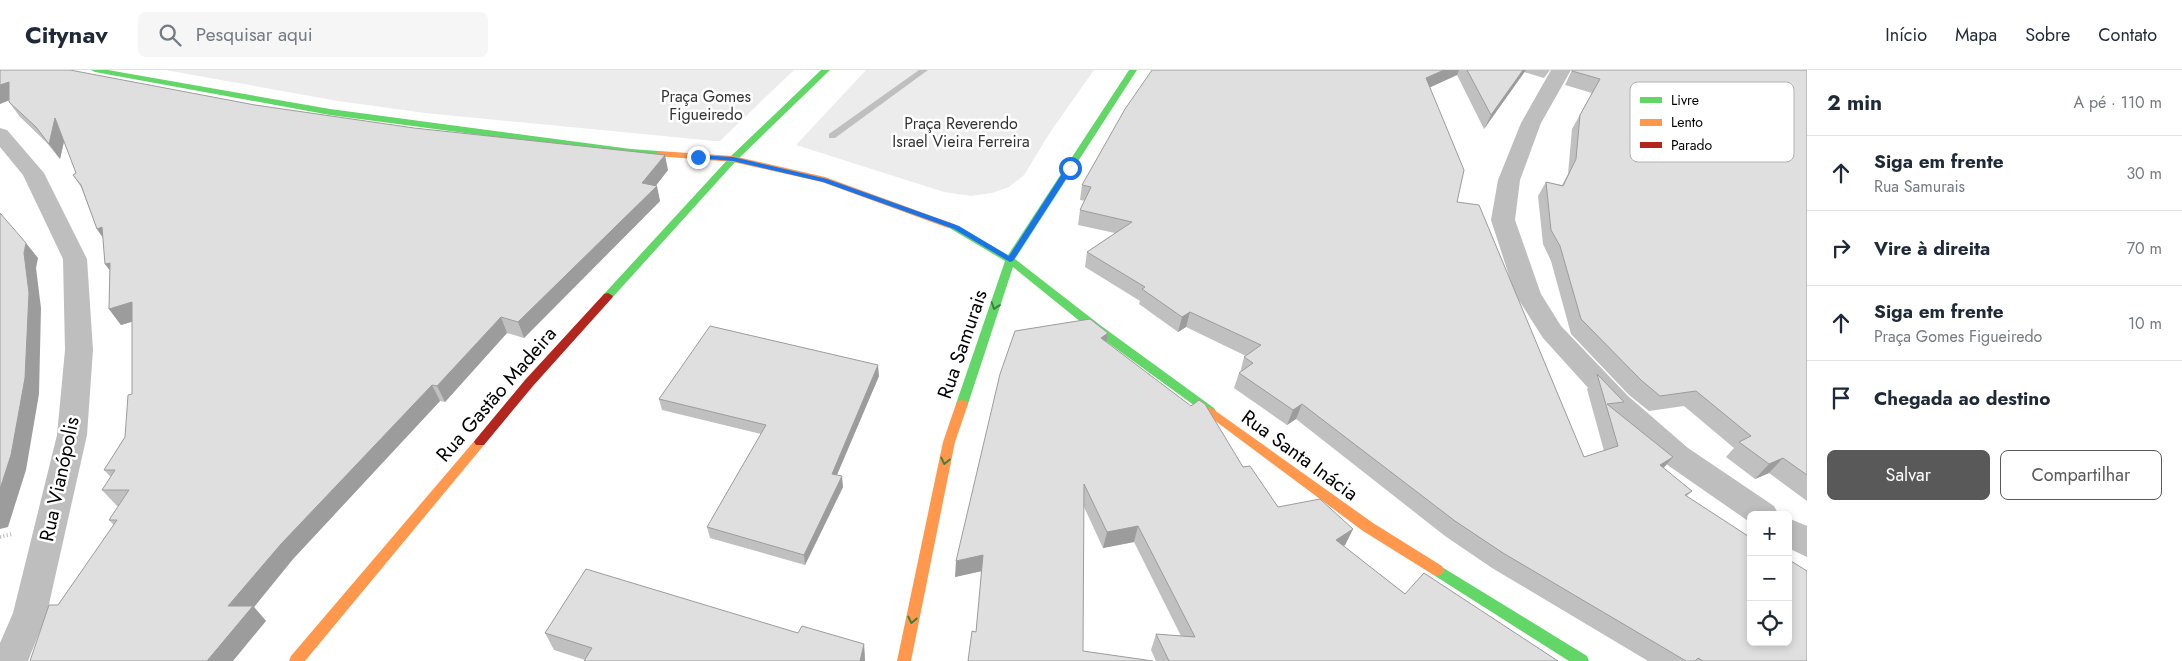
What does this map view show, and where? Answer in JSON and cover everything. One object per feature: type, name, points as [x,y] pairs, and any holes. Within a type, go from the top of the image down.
[{"type":"street","points":[[95,70],[330,112],[631,152],[733,159],[826,70]]},
{"type":"street","name":"Rua Samurais","points":[[904,661],[949,442],[1010,260],[1133,70]]},
{"type":"street","points":[[1561,70],[1531,123],[1509,180],[1504,220],[1514,257],[1528,294],[1552,332],[1618,404],[1677,456],[1757,511]]},
{"type":"street","name":"Rua Vianópolis","points":[[0,134],[34,173],[75,259],[80,350],[72,436],[30,613],[10,661]]},
{"type":"street","name":"Rua Santa Inácia","points":[[733,159],[825,180],[956,228],[1010,260],[1096,328],[1368,527],[1582,661]]},
{"type":"street","name":"Rua Gastão Madeira","points":[[296,661],[528,382],[733,159]]},
{"type":"street","points":[[1792,534],[1807,543]]},
{"type":"green space","name":"Praça Gomes Figueiredo","points":[[165,70],[794,70],[720,141],[715,141],[425,113],[338,101]]},
{"type":"green space","name":"Praça Reverendo Israel Vieira Ferreira","points":[[866,70],[1094,70],[1051,131],[1024,175],[1009,187],[992,193],[971,196],[944,192],[796,145]]},
{"type":"building","points":[[0,70],[70,70],[255,105],[414,128],[665,155],[642,183],[657,186],[518,322],[501,317],[437,386],[432,385],[281,544],[228,606],[253,606],[207,661],[30,661],[49,605],[58,605],[117,520],[109,520],[129,490],[102,490],[115,470],[104,470],[125,437],[128,395],[132,394],[132,302],[109,309],[110,263],[105,264],[102,227],[97,229],[81,185],[73,175],[76,173],[55,118],[49,144],[36,127],[9,102],[9,82],[0,85]]},
{"type":"building","points":[[1152,70],[1444,70],[1426,78],[1464,170],[1457,202],[1479,205],[1584,457],[1618,446],[1597,374],[1624,402],[1607,404],[1673,457],[1660,465],[1692,491],[1685,495],[1747,535],[1747,646],[1792,646],[1792,562],[1807,571],[1807,661],[1703,661],[1698,658],[1695,661],[1686,661],[1503,553],[1455,521],[1302,404],[1293,410],[1239,373],[1253,363],[1244,357],[1261,345],[1190,312],[1182,317],[1142,289],[1145,287],[1087,252],[1132,222],[1080,210],[1091,187],[1082,185],[1125,109]]},
{"type":"building","points":[[1467,70],[1523,70],[1491,115]]},
{"type":"building","points":[[1807,70],[1807,475],[1783,458],[1769,464],[1739,442],[1751,436],[1696,391],[1660,396],[1641,380],[1581,319],[1560,246],[1551,230],[1546,182],[1563,186],[1576,159],[1580,115],[1600,79],[1572,71]]},
{"type":"building","points":[[0,213],[26,243],[24,253],[29,293],[25,378],[11,455],[0,489]]},
{"type":"building","points":[[1090,319],[1108,333],[1101,338],[1191,406],[1199,400],[1205,404],[1243,467],[1250,466],[1278,507],[1320,499],[1353,529],[1336,540],[1405,594],[1424,573],[1558,661],[1169,661],[1156,634],[1195,637],[1138,526],[1107,532],[1084,484],[1083,651],[1153,661],[968,661],[972,631],[976,632],[983,555],[956,561],[1000,374],[1015,331]]},
{"type":"building","points":[[710,326],[878,365],[832,474],[842,476],[804,555],[707,527],[766,425],[659,399]]},
{"type":"building","points":[[586,569],[798,633],[802,626],[864,644],[860,661],[584,661],[592,648],[545,633]]},
{"type":"waterway","points":[[832,136],[924,70]]},
{"type":"traffic: fast","points":[[95,70],[330,112],[631,152],[659,154]]},
{"type":"traffic: fast","points":[[608,296],[733,159],[826,70]]},
{"type":"traffic: fast","points":[[962,404],[1010,260],[1133,70]]},
{"type":"traffic: fast","points":[[951,226],[1010,260],[1096,328],[1210,411]]},
{"type":"traffic: fast","points":[[1437,570],[1582,661]]},
{"type":"traffic: slow","points":[[659,154],[733,159],[825,180],[951,226]]},
{"type":"traffic: slow","points":[[904,661],[949,442],[962,404]]},
{"type":"traffic: slow","points":[[1210,411],[1368,527],[1437,570]]},
{"type":"traffic: slow","points":[[296,661],[480,442]]},
{"type":"traffic: jam","points":[[480,442],[529,383],[608,296]]},
{"type":"route","points":[[698,157],[733,159],[825,180],[956,228],[1010,260],[1070,168]]}]
